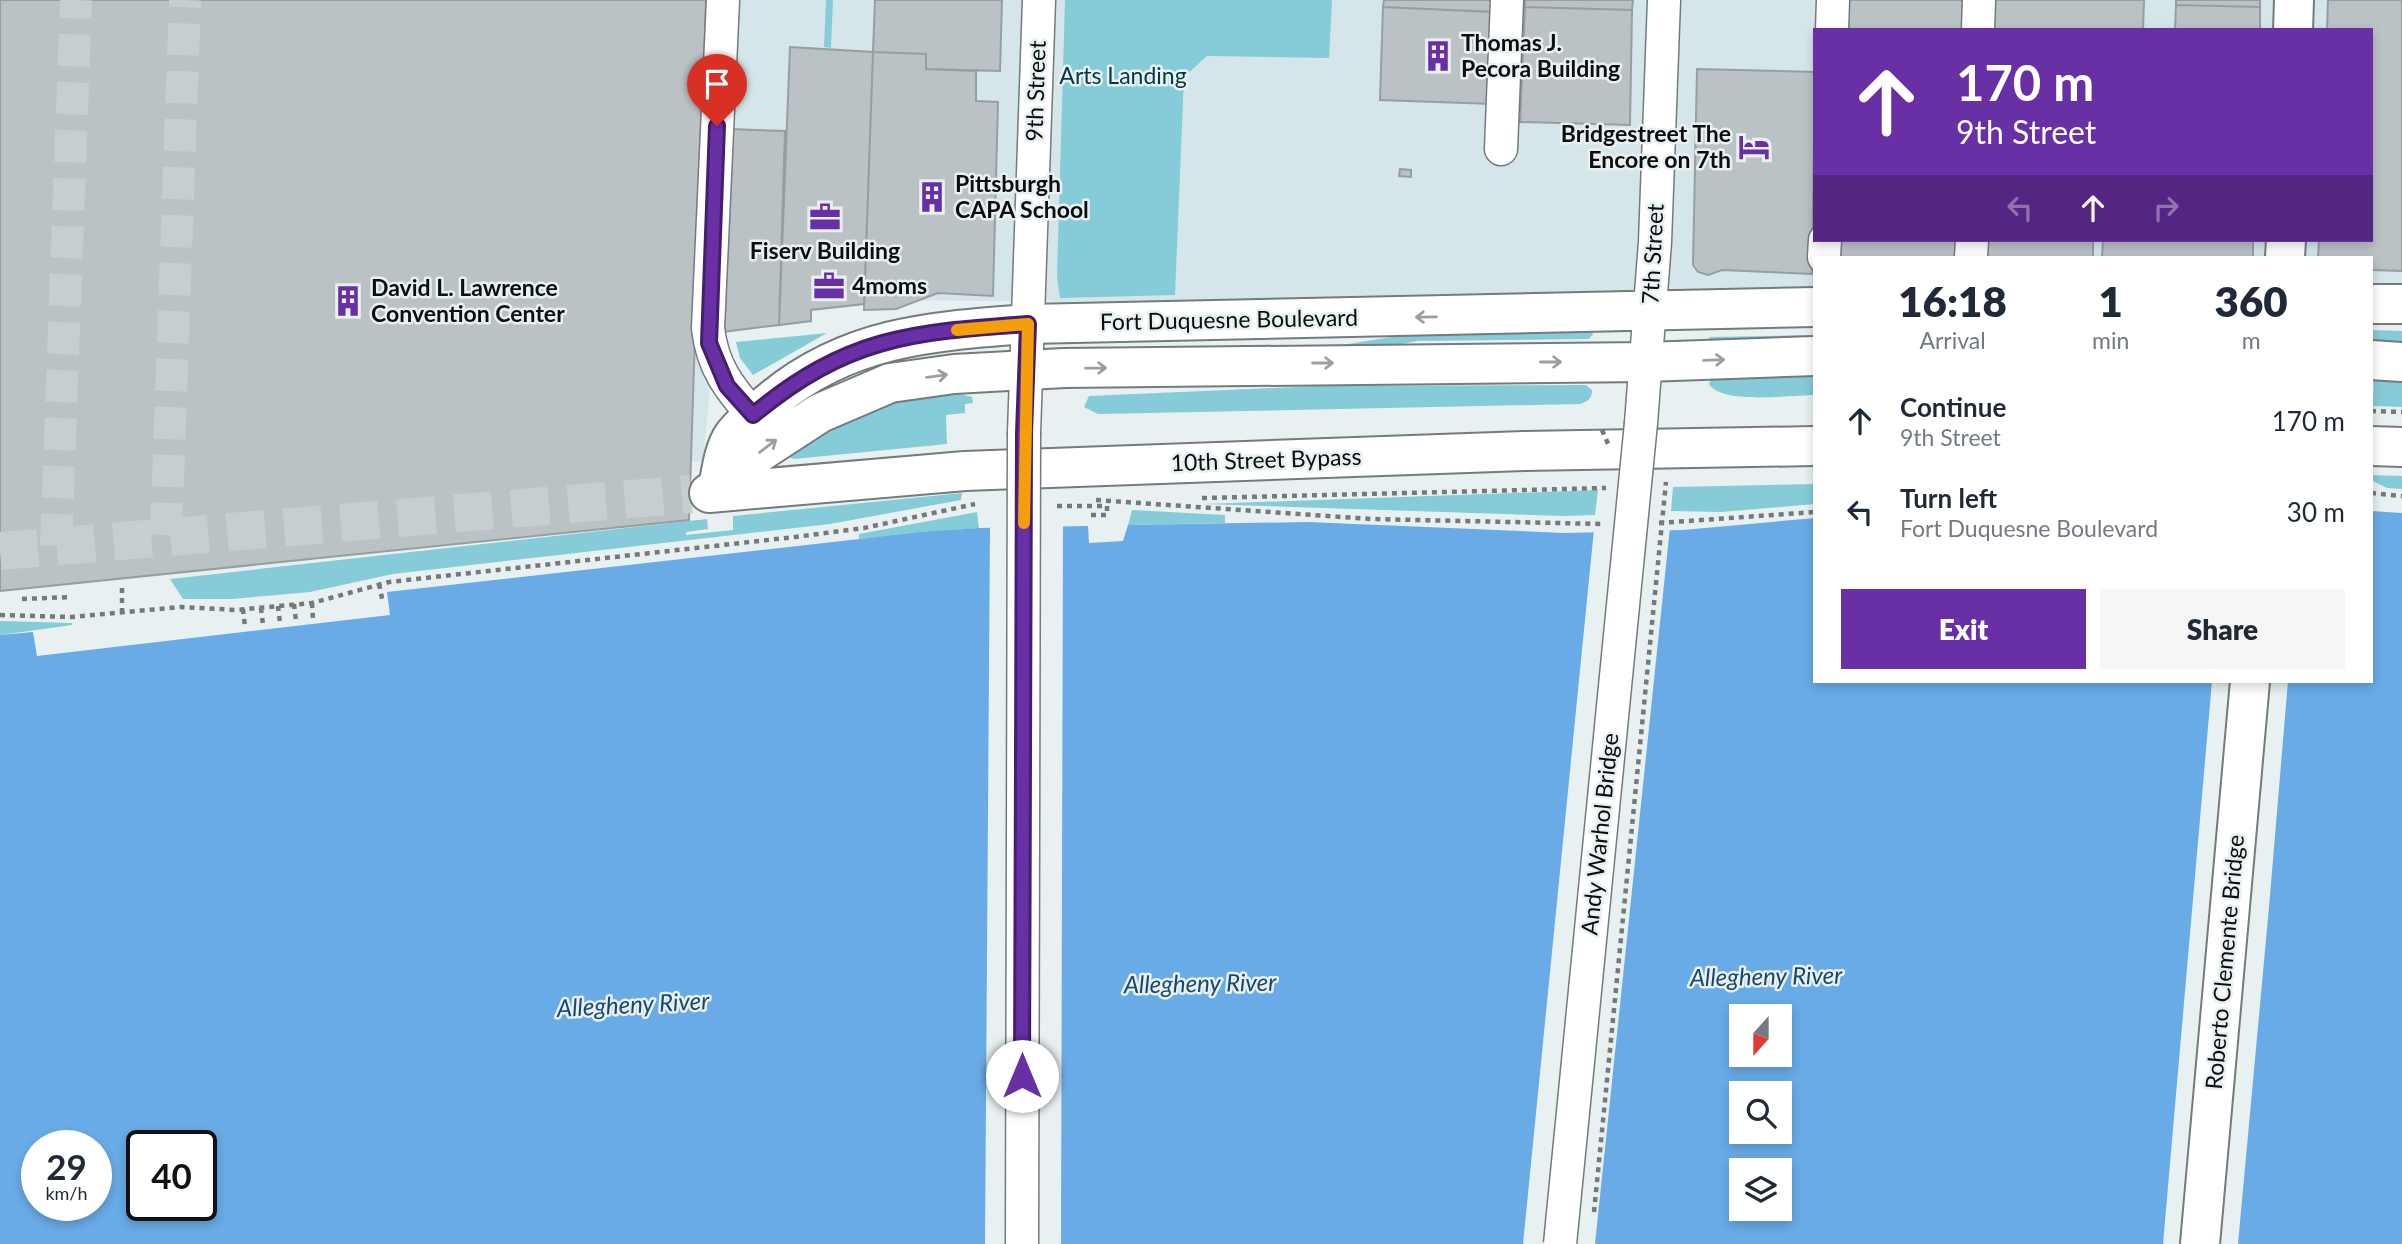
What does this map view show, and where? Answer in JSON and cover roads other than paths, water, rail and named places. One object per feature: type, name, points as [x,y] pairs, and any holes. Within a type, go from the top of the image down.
[{"type":"main road","points":[[2293,28],[2294,0]]},
{"type":"main road","points":[[2373,304],[2402,304]]},
{"type":"main road","name":"Fort Duquesne Boulevard","points":[[704,493],[732,437],[753,415],[809,373],[864,348],[917,334],[1028,324],[1813,307]]},
{"type":"main road","name":"Fort Duquesne Boulevard","points":[[704,493],[791,430],[870,390],[890,383],[954,374],[1027,369],[1646,362],[1813,356]]},
{"type":"main road","points":[[2373,360],[2402,362]]},
{"type":"main road","name":"10th Street Bypass","points":[[704,493],[965,471],[1510,452],[1813,446]]},
{"type":"main road","points":[[2373,446],[2402,447]]},
{"type":"main road","name":"Roberto Clemente Bridge","points":[[2200,1244],[2250,683]]},
{"type":"street","points":[[723,0],[708,328],[718,370],[727,386],[753,415]]},
{"type":"street","name":"9th Street","points":[[1021,1244],[1024,433],[1039,0]]},
{"type":"street","points":[[1501,149],[1507,0]]},
{"type":"street","name":"7th Street","points":[[1641,423],[1650,312],[1664,0]]},
{"type":"street","points":[[1832,28],[1833,0]]},
{"type":"street","points":[[1978,28],[1979,0]]},
{"type":"street","name":"Andy Warhol Bridge","points":[[1560,1244],[1641,423]]},
{"type":"water","name":"Allegheny River","points":[[2373,511],[2402,513],[2402,1244],[0,1244],[0,635],[33,632],[37,656],[390,615],[387,592],[922,532],[979,528],[1088,526],[1089,543],[1123,541],[1128,525],[1308,522],[1564,533],[1683,530],[1813,518],[1813,683],[2373,683]]},
{"type":"tunnel","points":[[56,546],[76,0]]},
{"type":"tunnel","points":[[166,535],[185,0]]},
{"type":"tunnel","points":[[0,551],[691,494]]},
{"type":"place","name":"Thomas J. Pecora Building","points":[[1438,56]]},
{"type":"place","name":"Bridgestreet The Encore on 7th","points":[[1754,147]]},
{"type":"place","name":"Pittsburgh CAPA School","points":[[932,197]]},
{"type":"place","name":"Fiserv Building","points":[[825,217]]},
{"type":"place","name":"4moms","points":[[829,286]]},
{"type":"place","name":"David L. Lawrence Convention Center","points":[[348,301]]},
{"type":"park label","name":"Arts Landing","points":[[1123,76]]}]
